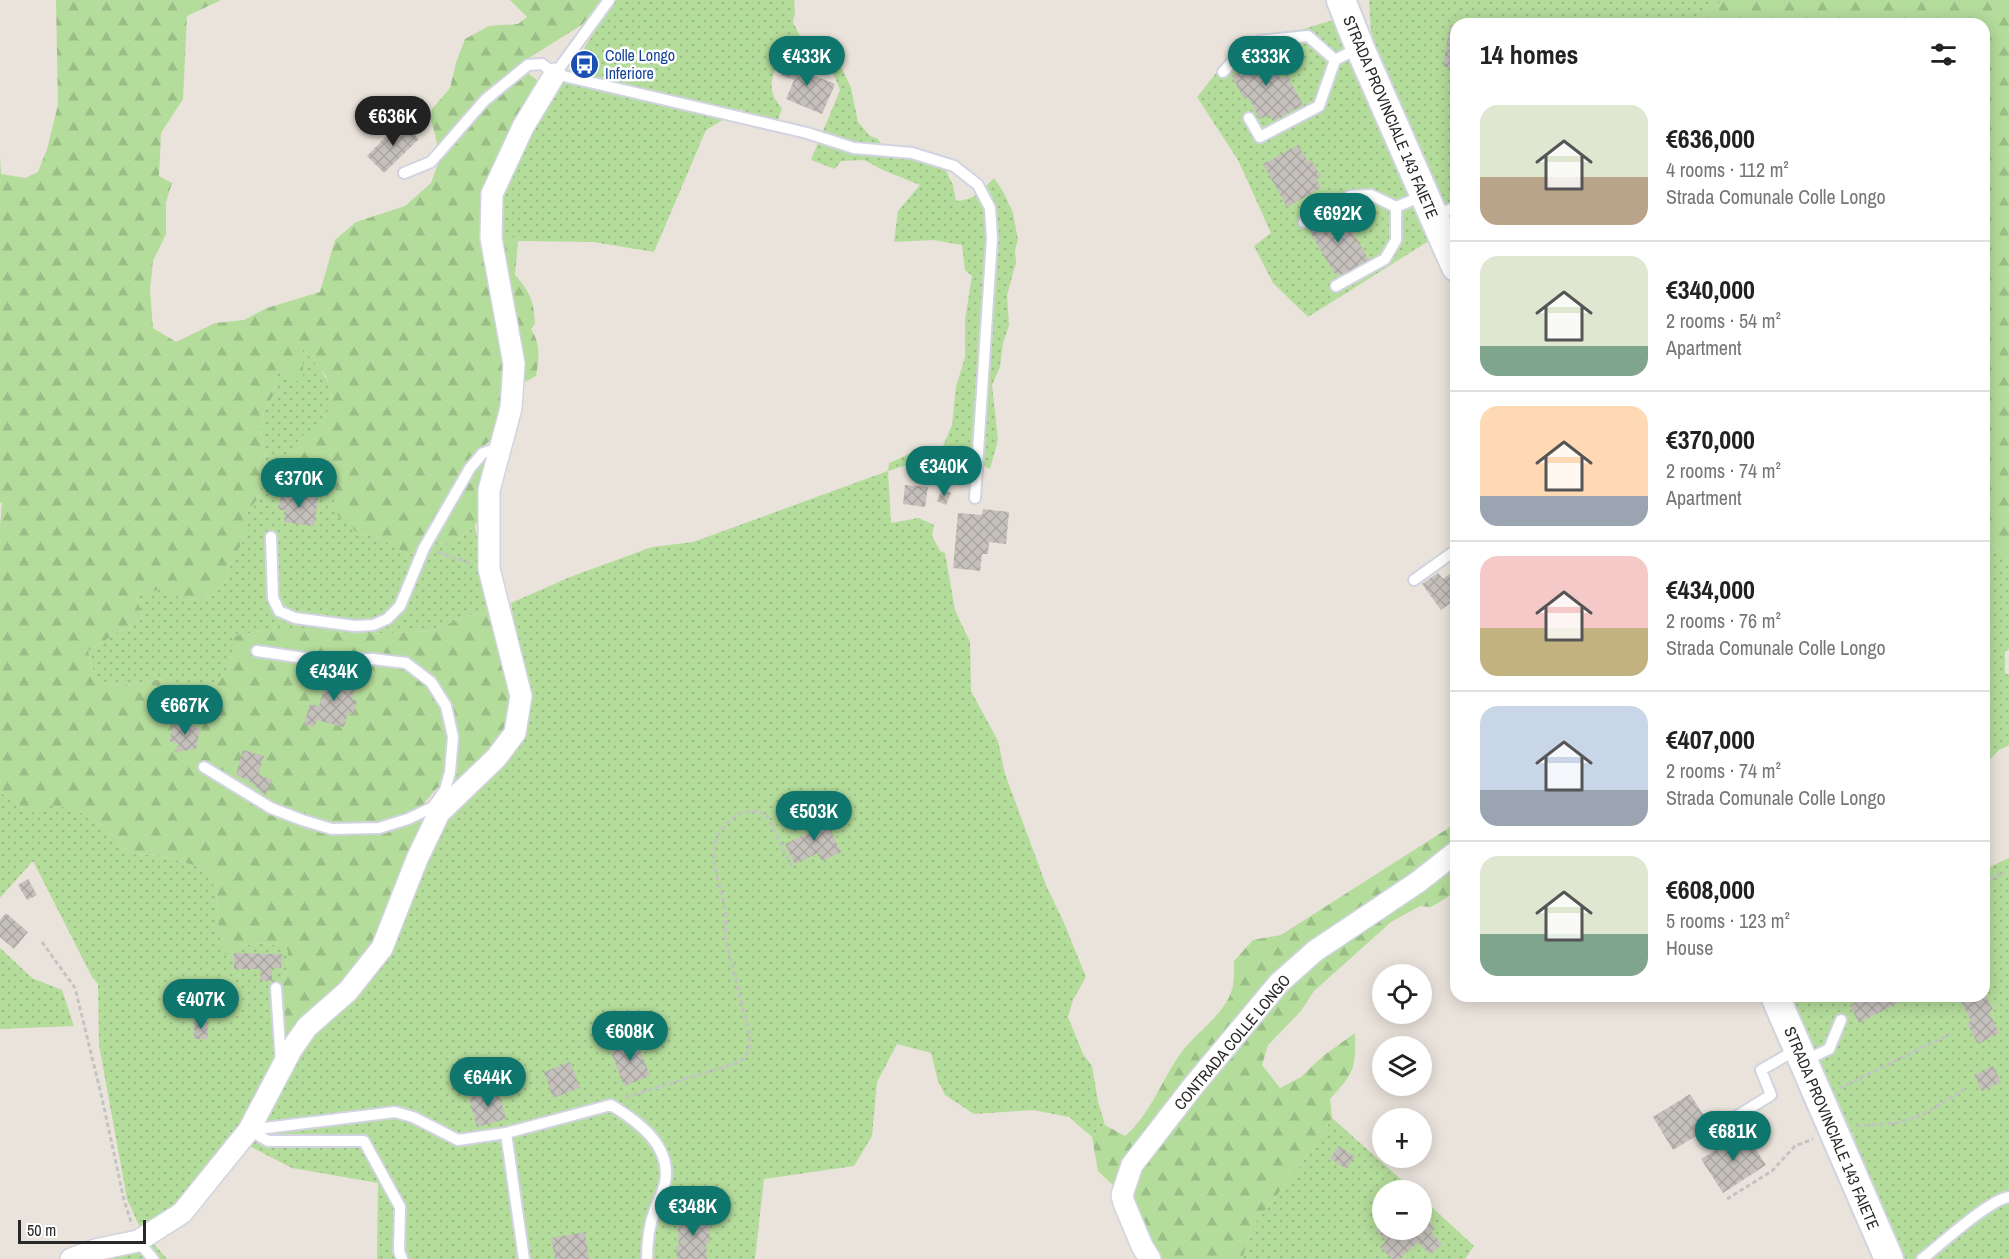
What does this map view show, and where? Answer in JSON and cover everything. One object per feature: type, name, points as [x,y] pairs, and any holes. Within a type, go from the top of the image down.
[{"type":"main road","name":"STRADA PROVINCIALE 143 FAIETE","points":[[1341,0],[1347,54],[1438,206],[1450,247]]},
{"type":"main road","name":"STRADA PROVINCIALE 143 FAIETE","points":[[1779,1002],[1889,1259]]},
{"type":"street","points":[[71,1259],[95,1250],[138,1241],[182,1213],[249,1130],[291,1050],[307,1027],[348,991],[382,948],[436,810],[496,758],[515,733],[521,696],[489,569],[489,490],[511,408],[514,364],[491,238],[492,194],[523,127],[555,74]]},
{"type":"street","name":"CONTRADA COLLE LONGO","points":[[1150,1259],[1142,1246],[1122,1196],[1132,1165],[1194,1085],[1279,983],[1315,951],[1418,882],[1450,857]]},
{"type":"lane","points":[[555,74],[609,0]]},
{"type":"lane","points":[[1223,72],[1243,50],[1259,41],[1308,36],[1347,54],[1319,106],[1260,137],[1249,118]]},
{"type":"lane","points":[[405,173],[431,162],[485,100],[528,65],[542,64],[555,74],[807,133],[854,148],[912,153],[954,166],[978,185],[990,208],[992,239],[975,498]]},
{"type":"lane","points":[[1304,222],[1350,196],[1371,195],[1396,207],[1438,206]]},
{"type":"lane","points":[[1336,286],[1385,259],[1396,240],[1396,207]]},
{"type":"lane","points":[[271,537],[273,598],[279,611],[295,618],[355,626],[374,625],[387,619],[400,606],[424,548],[470,468],[483,453],[499,448]]},
{"type":"lane","points":[[1414,580],[1450,554]]},
{"type":"lane","points":[[204,767],[271,808],[332,829],[379,828],[436,810],[450,772],[453,737],[446,706],[431,682],[406,663],[373,659],[310,659],[257,651]]},
{"type":"lane","points":[[276,988],[282,1068]]},
{"type":"lane","points":[[1726,1123],[1771,1095],[1761,1070],[1801,1054],[1828,1049],[1840,1020]]},
{"type":"lane","points":[[249,1130],[395,1112],[412,1117],[458,1140],[506,1133],[611,1105],[634,1119],[653,1137],[664,1160],[665,1182],[654,1211],[647,1240],[647,1259]]},
{"type":"lane","points":[[249,1130],[268,1141],[364,1141],[400,1207],[399,1251],[402,1259]]},
{"type":"lane","points":[[506,1133],[524,1259]]},
{"type":"lane","points":[[1922,1259],[1988,1208],[2003,1198],[2009,1197]]},
{"type":"lane","points":[[138,1241],[153,1259]]},
{"type":"path","points":[[424,548],[489,569]]},
{"type":"path","points":[[611,1105],[619,1099],[737,1064],[746,1058],[750,1049],[750,1037],[725,937],[723,897],[715,871],[713,847],[721,830],[732,818],[742,812],[755,810],[766,814],[792,868]]},
{"type":"path","points":[[1990,880],[2005,872]]},
{"type":"path","points":[[42,942],[75,988],[124,1200],[138,1241]]},
{"type":"path","points":[[1820,1098],[1950,1034]]},
{"type":"green space","points":[[56,0],[221,0],[187,16],[183,99],[161,133],[159,176],[172,183],[166,202],[166,234],[153,261],[150,290],[153,328],[176,342],[215,323],[244,320],[267,308],[320,292],[335,240],[356,222],[405,206],[431,183],[439,161],[431,120],[432,109],[450,88],[465,39],[489,26],[518,24],[527,17],[510,0],[604,0],[588,21],[524,61],[529,74],[541,83],[482,217],[518,241],[515,275],[528,292],[534,309],[535,324],[531,329],[538,346],[538,358],[536,376],[525,382],[501,415],[491,440],[479,450],[487,464],[483,507],[475,526],[452,543],[436,544],[409,555],[374,535],[359,534],[338,516],[337,492],[324,468],[288,454],[300,438],[326,416],[332,397],[326,376],[303,349],[303,384],[288,377],[277,365],[274,394],[264,411],[261,431],[265,460],[260,495],[246,515],[246,535],[230,566],[228,577],[214,595],[188,600],[160,590],[135,594],[143,617],[88,651],[96,680],[121,686],[161,679],[211,693],[228,667],[234,636],[265,630],[369,634],[431,631],[470,615],[491,612],[512,701],[505,730],[460,786],[437,788],[425,802],[426,817],[375,942],[358,971],[298,1034],[285,1040],[281,994],[282,979],[287,969],[288,950],[269,944],[236,946],[232,953],[226,955],[219,936],[216,889],[204,868],[158,855],[131,854],[106,829],[86,815],[64,807],[52,806],[30,813],[0,792],[0,526],[2,503],[0,502],[0,157],[1,174],[25,178],[38,172],[47,149],[58,105]]},
{"type":"green space","points":[[614,0],[794,0],[793,22],[800,36],[837,58],[851,88],[858,122],[870,136],[878,139],[887,155],[917,160],[945,169],[953,185],[956,201],[974,196],[994,178],[1013,213],[1018,240],[1015,250],[1016,263],[1007,295],[1009,325],[1003,343],[1000,367],[992,385],[998,440],[990,469],[963,454],[920,461],[888,471],[889,463],[916,451],[943,446],[952,425],[956,387],[965,357],[965,320],[972,276],[965,270],[962,245],[933,240],[894,242],[898,211],[920,185],[864,160],[841,161],[835,169],[811,160],[840,90],[831,68],[796,54],[780,57],[772,83],[773,95],[782,108],[778,120],[747,114],[741,109],[706,130],[654,252],[593,242],[518,241],[482,217],[557,89]]},
{"type":"green space","points":[[1369,0],[1723,0],[1700,18],[1450,18],[1450,229],[1385,82],[1371,31]]},
{"type":"green space","points":[[1723,0],[2009,0],[2009,560],[1990,543],[1990,18],[1700,18]]},
{"type":"green space","points":[[1333,20],[1432,239],[1308,317],[1273,283],[1254,246],[1271,233],[1238,160],[1197,97],[1238,46],[1257,36],[1304,29]]},
{"type":"green space","points":[[303,349],[322,371],[330,388],[331,397],[324,419],[300,438],[324,468],[359,534],[374,535],[409,555],[436,544],[452,543],[475,526],[491,612],[470,615],[431,631],[369,634],[265,630],[235,636],[228,667],[211,693],[161,679],[121,686],[96,680],[88,651],[143,617],[135,594],[160,590],[188,600],[214,595],[228,577],[230,566],[246,535],[246,515],[260,495],[265,460],[261,431],[264,411],[274,394],[277,364],[303,384]]},
{"type":"green space","points":[[888,471],[891,523],[919,518],[934,525],[932,536],[940,551],[945,553],[955,610],[970,642],[971,691],[998,741],[1005,774],[1046,885],[1086,977],[1073,1000],[1068,1017],[1083,1054],[1092,1066],[1098,1102],[1105,1125],[1092,1137],[1069,1117],[1033,1110],[974,1114],[945,1095],[938,1081],[931,1053],[897,1044],[877,1082],[872,1136],[854,1166],[764,1179],[755,1259],[377,1259],[378,1183],[292,1168],[247,1145],[270,1113],[292,1060],[443,823],[528,705],[511,603],[570,577],[652,547],[693,542]]},
{"type":"green space","points":[[1990,543],[2009,560],[2009,649],[2005,652],[2005,673],[2009,675],[2009,745],[1999,750],[1990,760]]},
{"type":"green space","points":[[0,792],[30,813],[52,805],[64,806],[86,815],[106,829],[131,854],[158,855],[204,868],[216,889],[219,936],[232,953],[236,946],[256,944],[276,945],[289,950],[287,969],[282,979],[285,1040],[277,1067],[255,1106],[182,1206],[141,1230],[127,1199],[99,1045],[98,984],[92,977],[33,861],[0,898]]},
{"type":"green space","points":[[1450,826],[1450,896],[1431,907],[1420,906],[1391,922],[1314,991],[1301,1011],[1268,1045],[1262,1065],[1280,1088],[1301,1077],[1323,1056],[1355,1033],[1352,1070],[1330,1099],[1332,1118],[1312,1150],[1252,1227],[1242,1259],[1143,1259],[1118,1190],[1098,1171],[1092,1137],[1105,1125],[1125,1136],[1135,1127],[1184,1049],[1227,1001],[1233,987],[1234,961],[1253,940],[1281,935]]},
{"type":"green space","points":[[2009,858],[2009,1259],[1903,1259],[1881,1212],[1852,1133],[1794,1002],[1990,1002],[1990,867]]},
{"type":"green space","points":[[0,948],[32,978],[62,990],[74,1026],[0,1029]]},
{"type":"green space","points":[[1332,1118],[1372,1154],[1372,1168],[1388,1168],[1402,1180],[1372,1180],[1372,1240],[1432,1240],[1432,1207],[1474,1246],[1465,1259],[1242,1259],[1252,1227],[1312,1150]]},
{"type":"green space","points":[[154,1244],[167,1259],[112,1259]]},
{"type":"building","points":[[1450,25],[1450,68],[1443,66]]},
{"type":"building","points":[[1265,49],[1281,79],[1287,75],[1303,105],[1273,121],[1269,115],[1260,119],[1248,97],[1244,99],[1232,76],[1241,71],[1238,64]]},
{"type":"building","points":[[788,59],[810,68],[808,73],[835,84],[822,114],[786,99],[794,80],[781,75]]},
{"type":"building","points":[[401,121],[419,139],[384,173],[367,156]]},
{"type":"building","points":[[1298,145],[1308,162],[1311,160],[1321,177],[1316,179],[1321,188],[1287,207],[1263,164]]},
{"type":"building","points":[[1339,209],[1369,260],[1343,275],[1334,273],[1311,234],[1310,228]]},
{"type":"building","points":[[267,468],[282,473],[281,485],[265,484]]},
{"type":"building","points":[[905,485],[928,487],[925,507],[903,504]]},
{"type":"building","points":[[942,489],[951,493],[946,505],[937,501]]},
{"type":"building","points":[[281,493],[318,498],[314,526],[284,522],[285,510],[279,510]]},
{"type":"building","points":[[983,509],[1009,512],[1006,544],[989,542],[988,554],[982,554],[980,571],[953,568],[958,513],[982,515]]},
{"type":"building","points":[[1438,573],[1443,579],[1450,574],[1450,603],[1441,610],[1422,584]]},
{"type":"building","points":[[328,673],[358,681],[352,699],[357,701],[353,715],[348,713],[344,727],[317,720],[314,727],[304,724],[310,704],[319,706]]},
{"type":"building","points":[[175,719],[200,729],[196,749],[175,752],[179,744],[169,741]]},
{"type":"building","points":[[243,750],[264,756],[258,774],[272,780],[266,795],[248,780],[236,775]]},
{"type":"building","points":[[823,814],[841,852],[822,861],[818,853],[795,864],[785,844],[809,833],[804,823]]},
{"type":"building","points":[[28,879],[37,895],[27,900],[18,885]]},
{"type":"building","points":[[6,913],[28,932],[14,949],[0,937],[0,920]]},
{"type":"building","points":[[234,953],[282,954],[281,968],[272,968],[272,981],[260,981],[261,969],[234,969]]},
{"type":"building","points":[[1856,1002],[1899,1002],[1859,1023],[1850,1005]]},
{"type":"building","points":[[1962,1002],[1989,1002],[1993,1010],[1989,1012],[1999,1033],[1978,1044],[1967,1023],[1971,1021]]},
{"type":"building","points":[[194,1021],[208,1021],[207,1039],[194,1039]]},
{"type":"building","points":[[636,1039],[650,1076],[624,1086],[610,1049]]},
{"type":"building","points":[[570,1062],[580,1088],[553,1098],[544,1072]]},
{"type":"building","points":[[1993,1066],[2001,1082],[1982,1091],[1974,1075]]},
{"type":"building","points":[[498,1089],[506,1119],[477,1127],[469,1098]]},
{"type":"building","points":[[1690,1094],[1711,1127],[1673,1150],[1653,1117]]},
{"type":"building","points":[[1744,1132],[1766,1165],[1723,1193],[1701,1159]]},
{"type":"building","points":[[1339,1146],[1355,1157],[1346,1169],[1330,1158]]},
{"type":"building","points":[[708,1214],[710,1243],[706,1243],[707,1259],[677,1259],[676,1246],[679,1246],[677,1217]]},
{"type":"building","points":[[585,1232],[589,1259],[555,1259],[551,1238]]},
{"type":"building","points":[[1432,1233],[1442,1244],[1430,1255],[1418,1242],[1399,1259],[1392,1259],[1380,1247],[1386,1241],[1432,1240]]},
{"type":"place","name":"Colle Longo Inferiore","points":[[584,64]]}]
